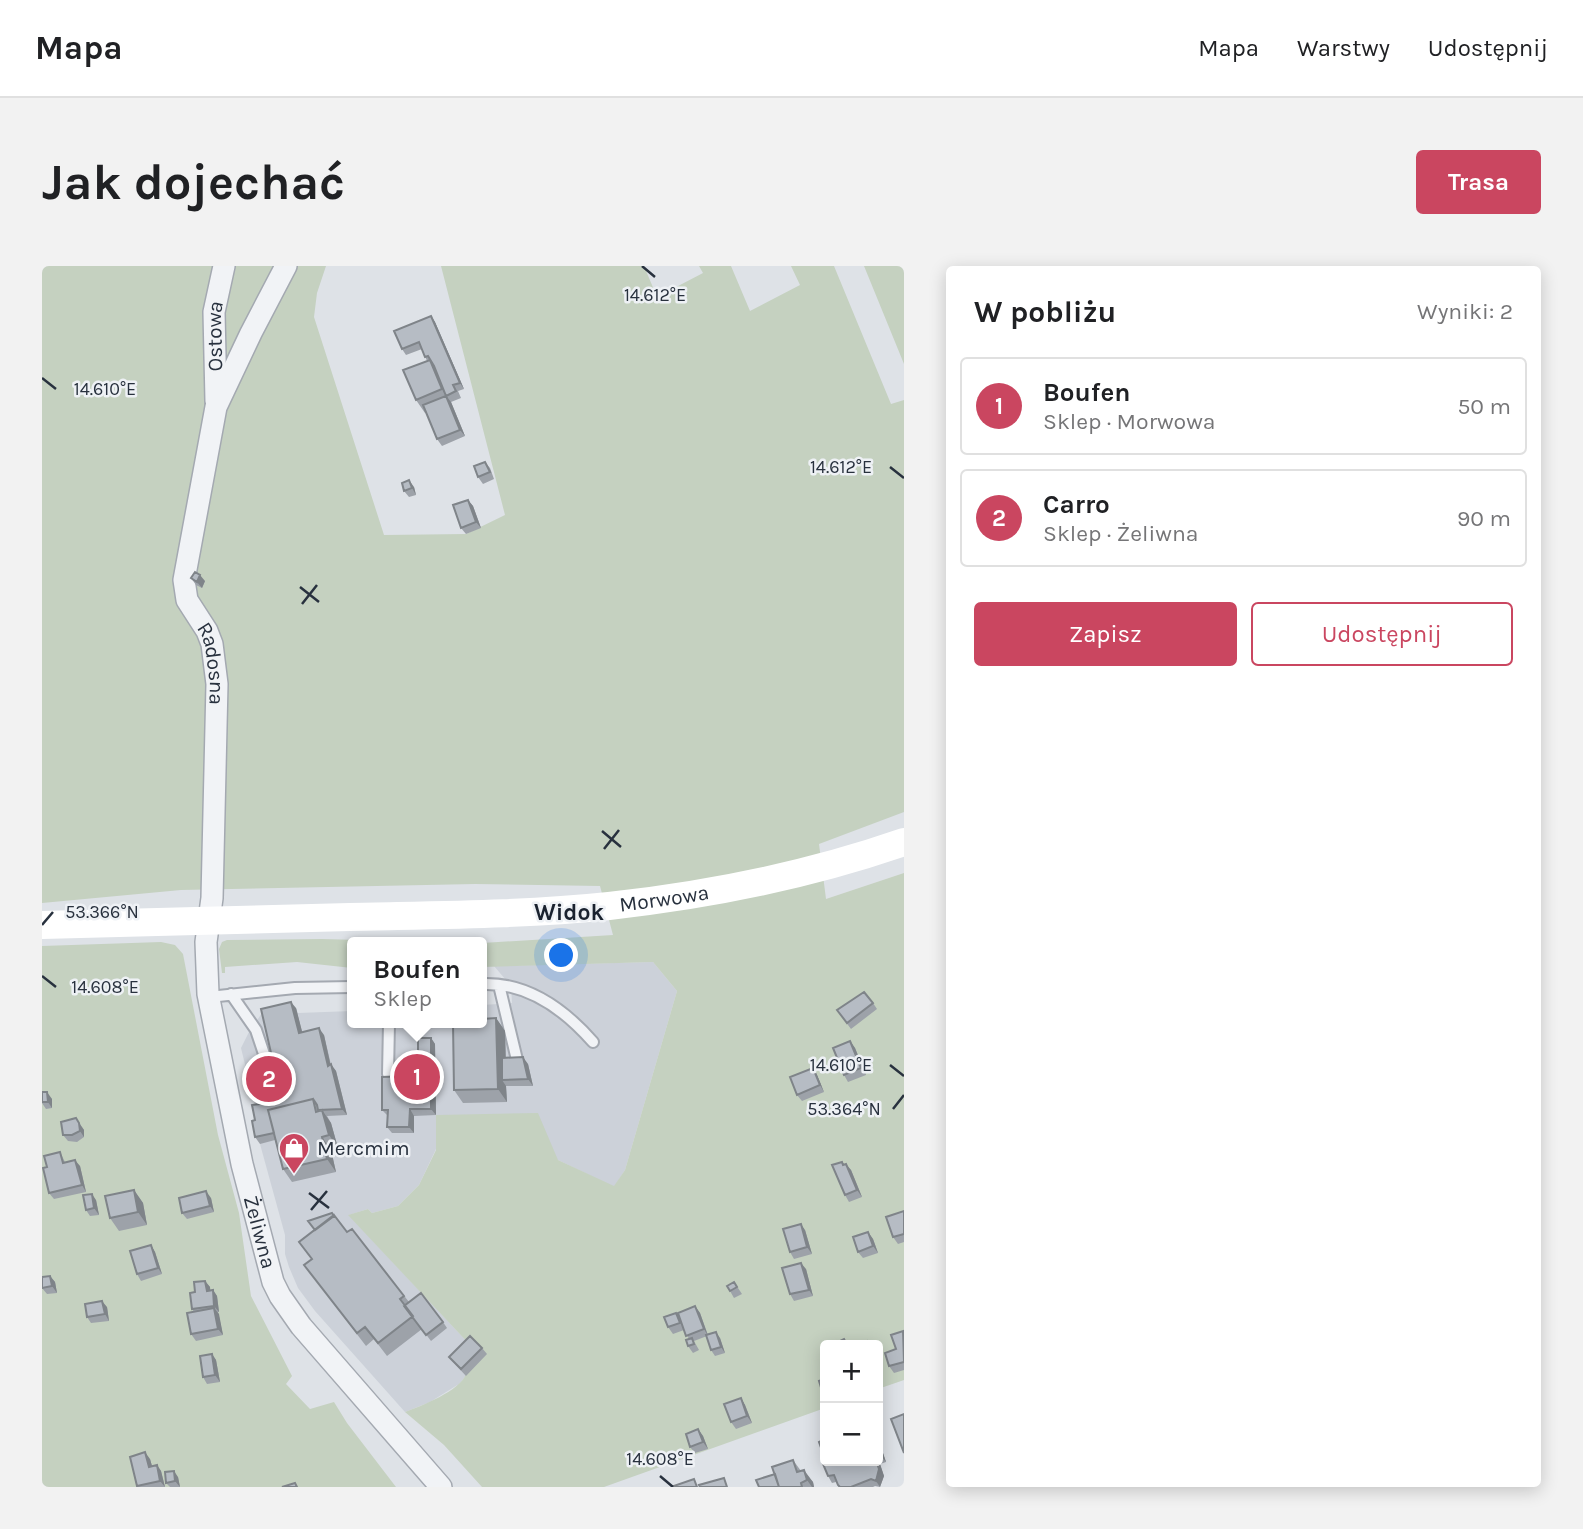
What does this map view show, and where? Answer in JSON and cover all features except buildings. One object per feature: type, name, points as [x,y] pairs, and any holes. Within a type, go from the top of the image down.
[{"type":"main road","name":"Morwowa","points":[[209,920],[547,911],[619,904],[774,878],[904,842]]},
{"type":"main road","points":[[42,925],[209,920]]},
{"type":"street","name":"Ostowa","points":[[216,407],[214,312],[224,266]]},
{"type":"street","name":"Radosna","points":[[209,920],[212,898],[217,684],[212,644],[184,591],[216,407],[286,266]]},
{"type":"street","name":"Żeliwna","points":[[209,920],[206,942],[209,997],[242,1164],[273,1282],[301,1326],[441,1487]]},
{"type":"lane","points":[[487,984],[505,986],[548,1002],[580,1027],[593,1042]]},
{"type":"lane","points":[[505,986],[518,1064]]},
{"type":"lane","points":[[209,997],[295,988],[347,987]]},
{"type":"lane","points":[[230,994],[256,1030],[270,1072]]},
{"type":"lane","points":[[388,1074],[389,1028]]},
{"type":"shaded area","points":[[653,962],[677,991],[625,1170],[614,1187],[558,1160],[436,1116],[436,1149],[419,1185],[398,1206],[372,1213],[368,1209],[349,1215],[471,1346],[466,1376],[459,1384],[430,1402],[405,1412],[315,1311],[298,1288],[285,1254],[285,1235],[260,1144],[260,1126],[241,1048],[262,1013],[296,1008],[298,1013],[347,1011],[347,1028],[487,1028],[487,1005],[512,1003],[511,986],[494,966]]},
{"type":"green space","points":[[42,266],[326,266],[317,293],[314,317],[384,535],[466,534],[505,515],[441,266],[644,266],[657,297],[703,273],[699,266],[731,266],[750,311],[800,285],[791,266],[834,266],[891,404],[904,400],[904,812],[819,844],[826,899],[904,873],[904,1380],[883,1387],[883,1340],[820,1340],[820,1410],[604,1487],[482,1487],[444,1445],[405,1412],[439,1397],[462,1380],[467,1371],[471,1346],[348,1215],[368,1209],[372,1213],[398,1206],[419,1185],[436,1150],[436,1115],[538,1113],[558,1160],[614,1186],[625,1170],[677,991],[653,962],[487,967],[487,943],[613,935],[600,886],[475,884],[181,890],[42,903]]},
{"type":"green space","points":[[864,266],[904,266],[904,364]]},
{"type":"green space","points":[[347,940],[347,967],[297,962],[225,967],[225,973],[222,973],[219,949],[222,942]]},
{"type":"green space","points":[[161,942],[175,945],[183,954],[218,1135],[239,1213],[251,1296],[292,1376],[286,1384],[310,1409],[334,1402],[396,1487],[42,1487],[42,946]]},
{"type":"place","name":"Boufen","points":[[417,1077]]},
{"type":"place","name":"Carro","points":[[269,1079]]},
{"type":"place","name":"Mercmim","points":[[294,1175]]},
{"type":"district","name":"Widok","points":[[569,912]]}]
